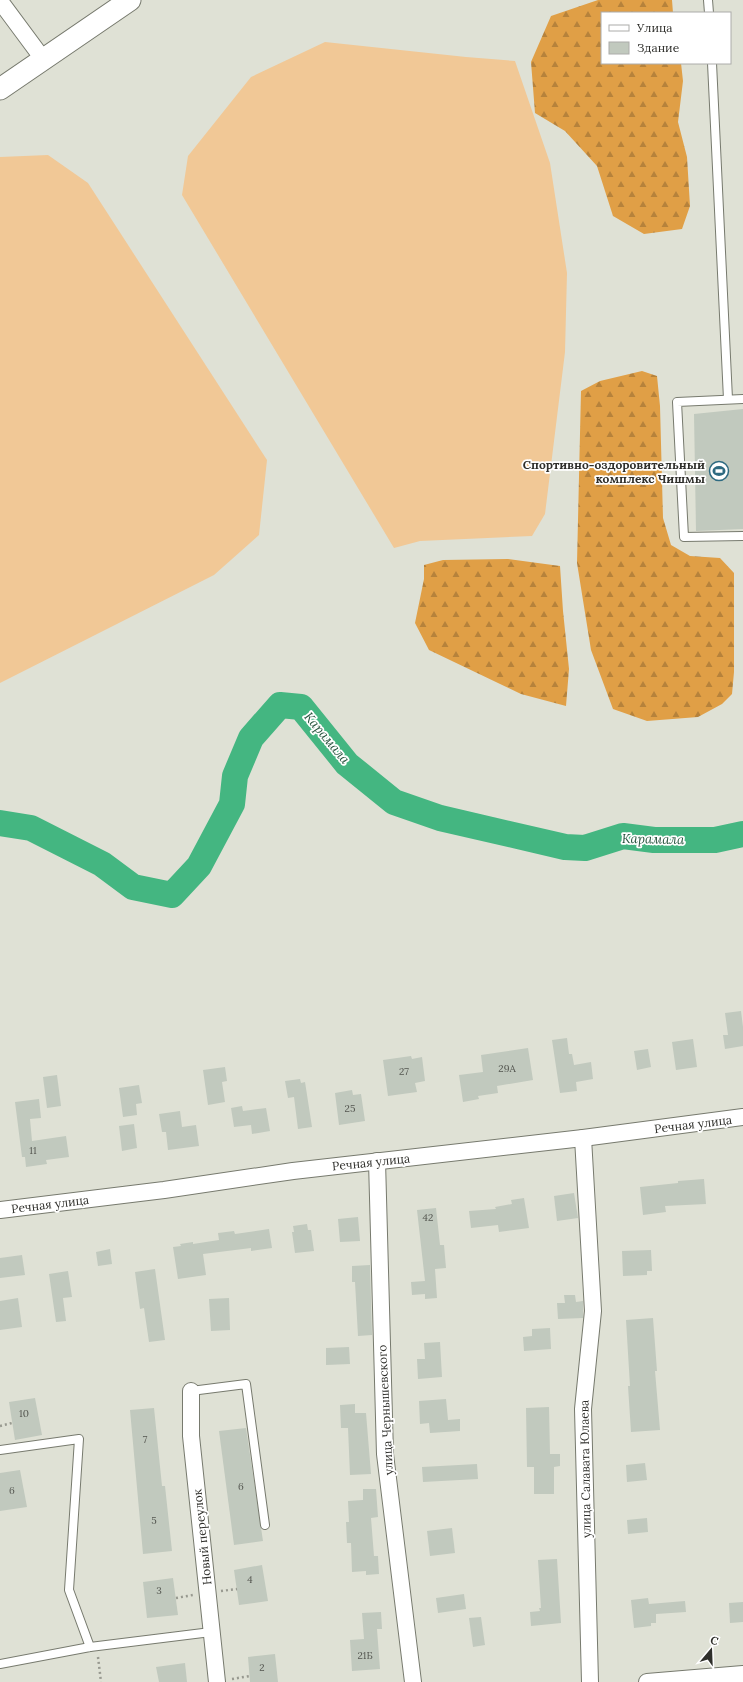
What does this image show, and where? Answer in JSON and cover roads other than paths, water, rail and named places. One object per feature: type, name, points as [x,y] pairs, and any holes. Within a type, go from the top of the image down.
[{"type":"street","points":[[0,89],[130,0]]},
{"type":"street","points":[[0,1],[43,59]]},
{"type":"street","name":"Речная улица","points":[[0,1210],[164,1190],[293,1171],[583,1138],[743,1117]]},
{"type":"street","name":"улица Салавата Юлаева","points":[[583,1138],[593,1311],[583,1409],[590,1682]]},
{"type":"street","name":"улица Чернышевского","points":[[377,1161],[385,1454],[413,1682]]},
{"type":"street","name":"Новый переулок","points":[[192,1391],[191,1436],[217,1682]]},
{"type":"street","points":[[647,1682],[743,1674]]},
{"type":"lane","points":[[708,0],[709,12]]},
{"type":"lane","points":[[712,64],[728,399]]},
{"type":"lane","points":[[743,399],[677,402],[684,537],[743,536]]},
{"type":"lane","points":[[192,1391],[246,1384],[265,1525]]},
{"type":"lane","points":[[0,1450],[79,1439],[69,1590],[93,1647]]},
{"type":"lane","points":[[0,1664],[93,1647],[211,1632]]},
{"type":"waterway","name":"Карамала","points":[[0,823],[31,828],[102,864],[133,887],[172,895],[199,866],[232,804],[235,776],[251,738],[280,705],[301,707],[347,764],[394,802],[440,818],[565,847],[585,848],[623,836],[654,840],[715,840],[743,834]]},
{"type":"place","name":"Спортивно-оздоровительный комплекс Чишмы","points":[[719,471]]}]
